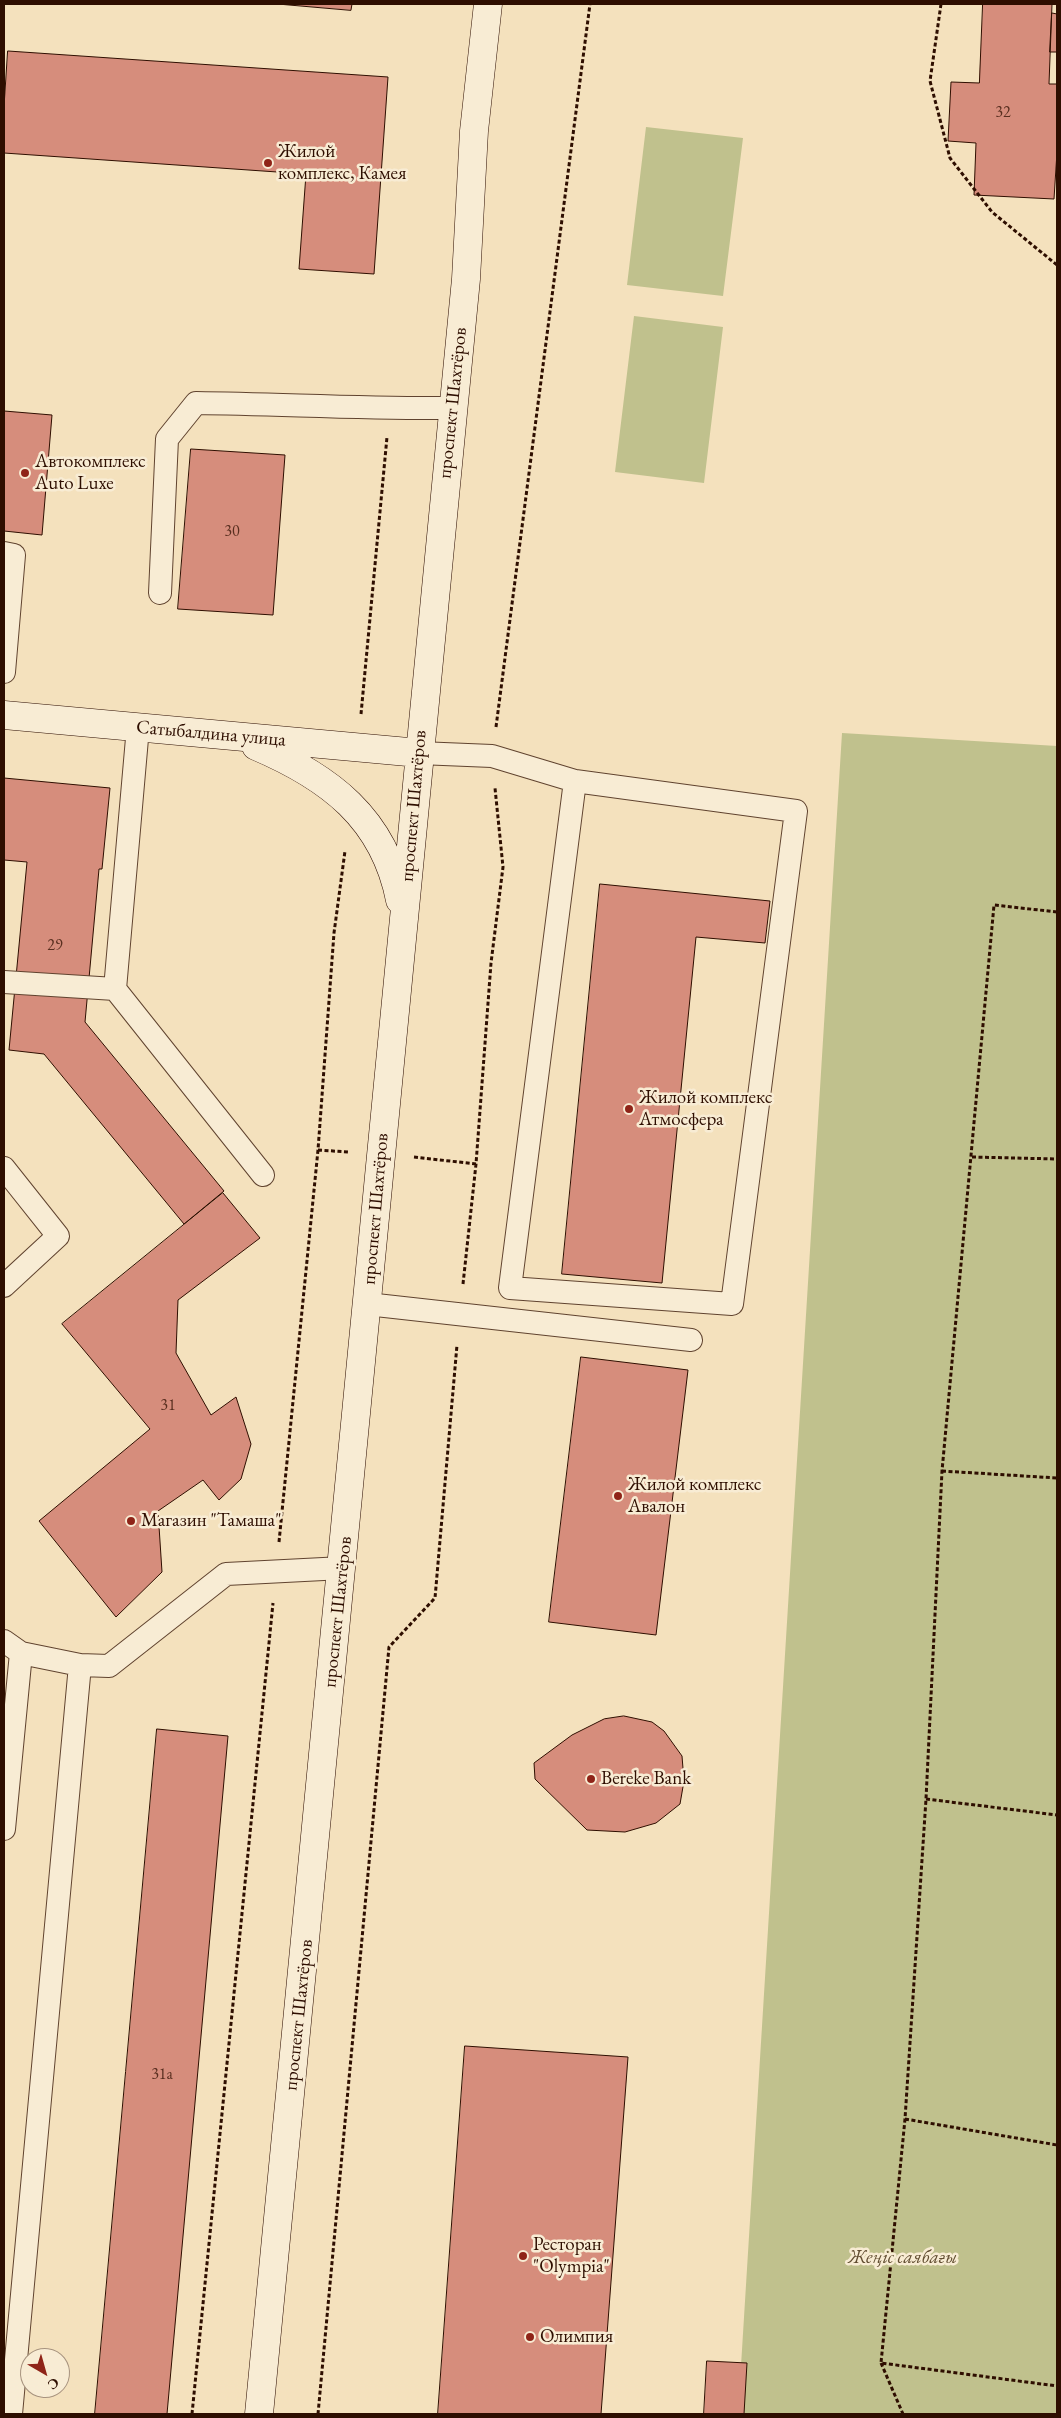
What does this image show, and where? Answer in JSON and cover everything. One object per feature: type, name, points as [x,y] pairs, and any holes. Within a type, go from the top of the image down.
[{"type":"main road","name":"проспект Шахтёров","points":[[259,2414],[343,1568],[419,753],[466,279],[474,131],[488,4]]},
{"type":"main road","name":"Сатыбалдина улица","points":[[4,714],[419,753]]},
{"type":"main road","points":[[232,736],[293,762],[340,794],[374,830],[396,879],[404,918]]},
{"type":"lane","points":[[160,593],[167,439],[196,403],[390,409],[452,408]]},
{"type":"lane","points":[[4,554],[14,555],[4,672]]},
{"type":"lane","points":[[138,727],[115,989],[263,1175]]},
{"type":"lane","points":[[419,753],[492,756],[576,781],[796,811],[732,1304],[510,1288],[576,781]]},
{"type":"lane","points":[[4,982],[115,989]]},
{"type":"lane","points":[[4,1168],[58,1236],[4,1286]]},
{"type":"lane","points":[[367,1304],[690,1340]]},
{"type":"lane","points":[[4,1829],[12,1647],[80,1665],[109,1666],[226,1574],[343,1568]]},
{"type":"lane","points":[[11,2414],[80,1665]]},
{"type":"path","points":[[318,2414],[389,1648],[435,1598],[460,1314],[476,1164],[492,963],[503,868],[492,756],[590,4]]},
{"type":"path","points":[[941,4],[930,81],[950,158],[992,212],[1057,265]]},
{"type":"path","points":[[360,717],[390,409]]},
{"type":"path","points":[[904,2414],[880,2363],[905,2119],[926,1799],[942,1471],[994,905],[1057,912]]},
{"type":"path","points":[[972,1157],[1057,1159]]},
{"type":"path","points":[[942,1471],[1057,1478]]},
{"type":"path","points":[[926,1799],[1057,1815]]},
{"type":"path","points":[[905,2119],[1057,2145]]},
{"type":"path","points":[[880,2363],[1057,2386]]},
{"type":"green space","points":[[646,127],[743,138],[723,296],[627,285]]},
{"type":"green space","points":[[634,316],[723,327],[704,483],[615,472]]},
{"type":"green space","name":"Жеңіс саябағы","points":[[842,733],[1057,746],[1057,2414],[738,2414]]},
{"type":"building","points":[[278,4],[352,4],[351,10]]},
{"type":"building","points":[[983,4],[1052,4],[1049,84],[1057,84],[1057,152],[1054,199],[974,195],[976,143],[948,141],[951,82],[979,83]]},
{"type":"building","points":[[1052,13],[1057,14],[1057,52],[1050,52]]},
{"type":"building","name":"Жилой комплекс, Камея","points":[[8,51],[388,77],[374,274],[299,269],[306,174],[4,153],[4,107]]},
{"type":"building","name":"Автокомплекс Auto Luxe","points":[[4,411],[52,415],[42,535],[4,531]]},
{"type":"building","points":[[191,449],[285,455],[273,615],[178,609]]},
{"type":"building","points":[[4,778],[110,788],[102,869],[99,869],[85,1022],[224,1191],[184,1224],[44,1054],[9,1050],[27,862],[4,860]]},
{"type":"building","name":"Жилой комплекс Атмосфера","points":[[600,884],[770,901],[765,943],[696,937],[662,1283],[562,1274]]},
{"type":"building","points":[[223,1193],[260,1238],[178,1300],[176,1353],[211,1415],[236,1397],[251,1444],[241,1479],[219,1500],[203,1480],[158,1511],[162,1572],[116,1617],[39,1521],[150,1429],[62,1324]]},
{"type":"building","name":"Жилой комплекс Авалон","points":[[581,1357],[688,1370],[656,1635],[549,1622]]},
{"type":"building","points":[[624,1716],[652,1722],[664,1731],[682,1756],[684,1781],[680,1804],[656,1823],[625,1832],[587,1830],[535,1779],[534,1763],[572,1735],[604,1719]]},
{"type":"building","points":[[157,1729],[228,1736],[167,2414],[95,2414]]},
{"type":"building","points":[[465,2046],[628,2057],[601,2414],[438,2414]]},
{"type":"building","points":[[707,2361],[747,2363],[744,2414],[704,2414]]},
{"type":"place","name":"Жилой комплекс, Камея","points":[[268,163]]},
{"type":"place","name":"Автокомплекс Auto Luxe","points":[[25,473]]},
{"type":"place","name":"Жилой комплекс Атмосфера","points":[[629,1109]]},
{"type":"place","name":"Жилой комплекс Авалон","points":[[618,1496]]},
{"type":"place","name":"Магазин \"Тамаша\"","points":[[131,1521]]},
{"type":"place","name":"Bereke Bank","points":[[591,1779]]},
{"type":"place","name":"Ресторан \"Olympia\"","points":[[523,2256]]},
{"type":"place","name":"Олимпия","points":[[530,2337]]}]
